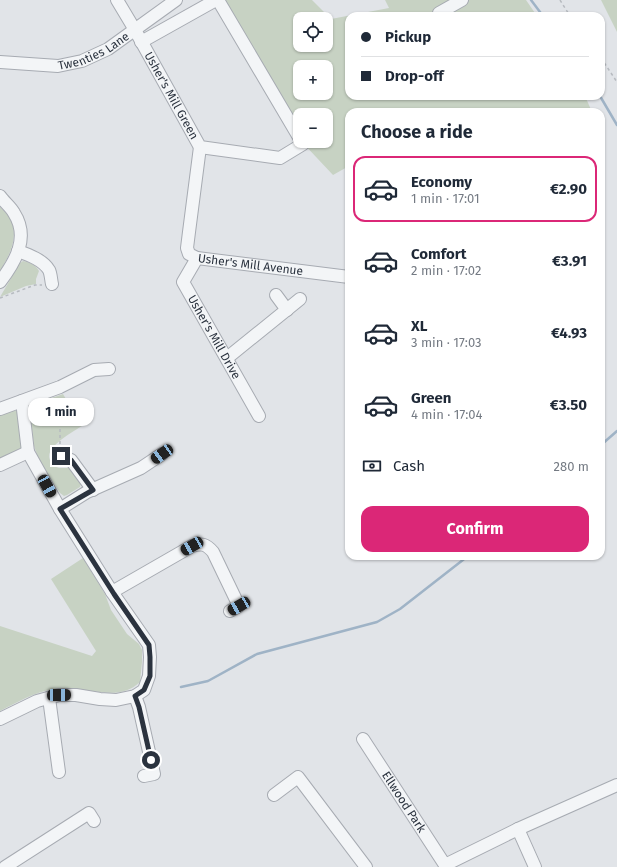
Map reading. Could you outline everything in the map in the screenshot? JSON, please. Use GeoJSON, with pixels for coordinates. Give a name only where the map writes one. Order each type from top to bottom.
{"type":"FeatureCollection","features":[{"type":"Feature","properties":{"kind":"street","name":"Usher's Mill Green"},"geometry":{"type":"LineString","coordinates":[[117,0],[200,147],[280,158],[296,148]]}},
{"type":"Feature","properties":{"kind":"street","name":"Twenties Lane"},"geometry":{"type":"LineString","coordinates":[[0,62],[58,66],[82,61],[108,48],[176,0]]}},
{"type":"Feature","properties":{"kind":"street","name":"Usher's Mill Green"},"geometry":{"type":"LineString","coordinates":[[217,0],[293,128]]}},
{"type":"Feature","properties":{"kind":"street"},"geometry":{"type":"LineString","coordinates":[[141,42],[217,0]]}},
{"type":"Feature","properties":{"kind":"street"},"geometry":{"type":"LineString","coordinates":[[441,12],[462,0]]}},
{"type":"Feature","properties":{"kind":"street","name":"Usher's Mill Avenue"},"geometry":{"type":"LineString","coordinates":[[200,147],[187,248],[189,254],[197,258],[345,276]]}},
{"type":"Feature","properties":{"kind":"street"},"geometry":{"type":"LineString","coordinates":[[0,196],[14,212],[20,225],[22,236],[18,251],[0,282]]}},
{"type":"Feature","properties":{"kind":"street"},"geometry":{"type":"LineString","coordinates":[[18,251],[43,263],[50,271],[52,284]]}},
{"type":"Feature","properties":{"kind":"street","name":"Usher's Mill Drive"},"geometry":{"type":"LineString","coordinates":[[197,258],[183,282],[259,416]]}},
{"type":"Feature","properties":{"kind":"street"},"geometry":{"type":"LineString","coordinates":[[276,295],[287,310]]}},
{"type":"Feature","properties":{"kind":"street"},"geometry":{"type":"LineString","coordinates":[[227,358],[300,299]]}},
{"type":"Feature","properties":{"kind":"street"},"geometry":{"type":"LineString","coordinates":[[0,409],[60,387],[94,370],[109,369]]}},
{"type":"Feature","properties":{"kind":"street"},"geometry":{"type":"LineString","coordinates":[[0,719],[38,700],[59,695],[76,695],[100,700],[116,700],[135,696],[144,690],[150,676],[149,645],[112,592],[60,509],[28,452],[22,401]]}},
{"type":"Feature","properties":{"kind":"street"},"geometry":{"type":"LineString","coordinates":[[0,465],[28,452]]}},
{"type":"Feature","properties":{"kind":"street"},"geometry":{"type":"LineString","coordinates":[[60,509],[93,490],[142,468],[162,454]]}},
{"type":"Feature","properties":{"kind":"street"},"geometry":{"type":"LineString","coordinates":[[61,456],[71,460],[93,490]]}},
{"type":"Feature","properties":{"kind":"street"},"geometry":{"type":"LineString","coordinates":[[112,592],[192,546],[201,543],[207,545],[213,552],[239,606],[230,611]]}},
{"type":"Feature","properties":{"kind":"street"},"geometry":{"type":"LineString","coordinates":[[135,696],[139,707],[154,774],[144,776]]}},
{"type":"Feature","properties":{"kind":"street"},"geometry":{"type":"LineString","coordinates":[[49,698],[59,772]]}},
{"type":"Feature","properties":{"kind":"street","name":"Ellwood Park"},"geometry":{"type":"LineString","coordinates":[[363,739],[445,865],[518,829]]}},
{"type":"Feature","properties":{"kind":"street"},"geometry":{"type":"LineString","coordinates":[[274,795],[298,777],[366,867]]}},
{"type":"Feature","properties":{"kind":"street"},"geometry":{"type":"LineString","coordinates":[[535,867],[518,829],[617,785]]}},
{"type":"Feature","properties":{"kind":"street"},"geometry":{"type":"LineString","coordinates":[[7,866],[89,813],[94,821]]}},
{"type":"Feature","properties":{"kind":"path"},"geometry":{"type":"LineString","coordinates":[[560,0],[568,12]]}},
{"type":"Feature","properties":{"kind":"path"},"geometry":{"type":"LineString","coordinates":[[605,64],[617,82]]}},
{"type":"Feature","properties":{"kind":"path"},"geometry":{"type":"LineString","coordinates":[[0,298],[36,285],[52,284]]}},
{"type":"Feature","properties":{"kind":"path"},"geometry":{"type":"LineString","coordinates":[[60,387],[61,456]]}},
{"type":"Feature","properties":{"kind":"green space"},"geometry":{"type":"Polygon","coordinates":[[[218,0],[312,0],[324,12],[293,12],[293,52],[333,52],[333,19],[345,16],[345,100],[587,100],[590,108],[345,108],[345,168],[333,175],[308,148],[333,148],[333,108],[293,108],[293,127],[218,0]]]}},
{"type":"Feature","properties":{"kind":"green space"},"geometry":{"type":"Polygon","coordinates":[[[385,0],[526,0],[534,12],[368,12],[389,8],[385,0]]]}},
{"type":"Feature","properties":{"kind":"green space"},"geometry":{"type":"Polygon","coordinates":[[[601,0],[617,0],[617,32],[601,0]]]}},
{"type":"Feature","properties":{"kind":"green space"},"geometry":{"type":"Polygon","coordinates":[[[0,207],[9,217],[13,226],[14,239],[7,259],[0,271],[0,207]]]}},
{"type":"Feature","properties":{"kind":"green space"},"geometry":{"type":"Polygon","coordinates":[[[23,261],[32,264],[39,271],[36,284],[26,286],[0,297],[20,263],[23,261]]]}},
{"type":"Feature","properties":{"kind":"green space"},"geometry":{"type":"Polygon","coordinates":[[[63,394],[82,426],[60,440],[51,450],[49,455],[50,460],[55,466],[59,468],[72,468],[82,480],[80,487],[64,496],[60,493],[38,458],[34,446],[30,412],[31,407],[35,404],[63,394]]]}},
{"type":"Feature","properties":{"kind":"green space"},"geometry":{"type":"Polygon","coordinates":[[[14,410],[18,412],[22,447],[0,460],[0,415],[14,410]]]}},
{"type":"Feature","properties":{"kind":"green space"},"geometry":{"type":"Polygon","coordinates":[[[83,558],[105,594],[111,610],[127,634],[139,644],[142,650],[140,682],[131,689],[110,693],[65,688],[47,690],[26,698],[0,711],[0,626],[92,656],[96,651],[51,579],[83,558]]]}},
{"type":"Feature","properties":{"kind":"waterway"},"geometry":{"type":"LineString","coordinates":[[531,0],[540,12]]}},
{"type":"Feature","properties":{"kind":"waterway"},"geometry":{"type":"LineString","coordinates":[[602,100],[617,125]]}},
{"type":"Feature","properties":{"kind":"waterway"},"geometry":{"type":"LineString","coordinates":[[605,442],[617,431]]}},
{"type":"Feature","properties":{"kind":"waterway"},"geometry":{"type":"LineString","coordinates":[[181,687],[208,681],[257,654],[377,622],[400,609],[463,560]]}},
{"type":"Feature","properties":{"kind":"route"},"geometry":{"type":"LineString","coordinates":[[61,456],[71,460],[93,490],[87,492],[60,509],[114,594],[149,645],[150,676],[144,690],[135,696],[139,707],[151,760]]}}]}
